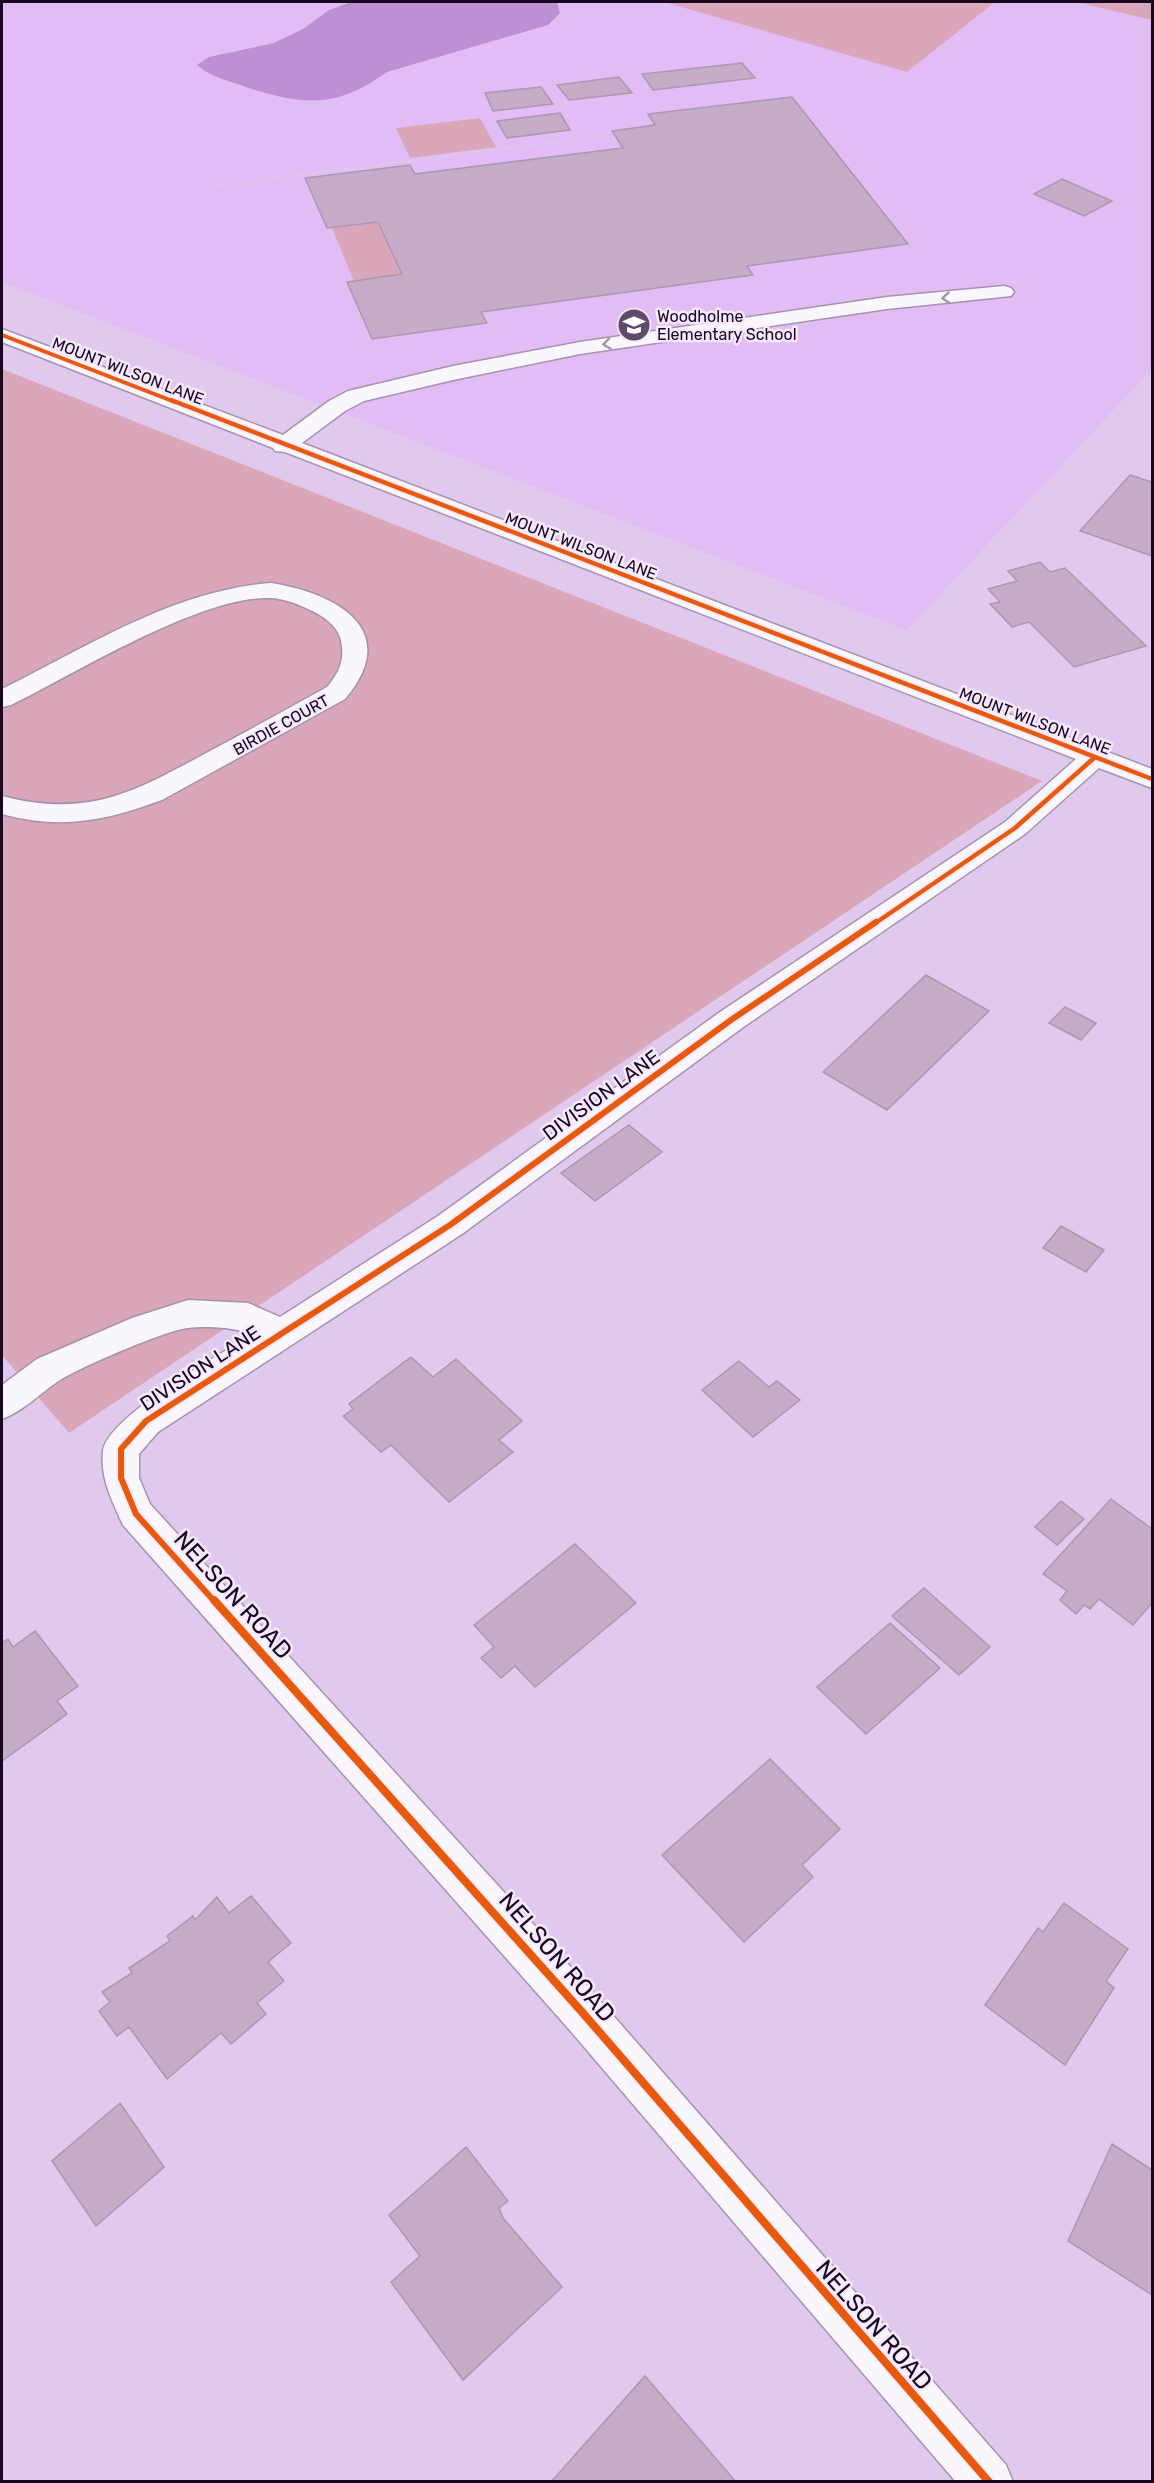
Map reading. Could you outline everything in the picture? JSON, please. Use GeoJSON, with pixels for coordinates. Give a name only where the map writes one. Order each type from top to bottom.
{"type":"FeatureCollection","features":[{"type":"Feature","properties":{"kind":"street"},"geometry":{"type":"LineString","coordinates":[[283,446],[337,406],[356,396],[453,373],[592,346],[887,303],[1004,292]]}},
{"type":"Feature","properties":{"kind":"street","name":"MOUNT WILSON LANE"},"geometry":{"type":"LineString","coordinates":[[2,335],[283,446],[1152,779]]}},
{"type":"Feature","properties":{"kind":"street","name":"BIRDIE COURT"},"geometry":{"type":"LineString","coordinates":[[2,699],[178,612],[231,594],[264,592],[294,594],[320,604],[339,618],[350,631],[356,649],[355,664],[348,680],[336,693],[153,794],[121,806],[82,815],[44,815],[2,805]]}},
{"type":"Feature","properties":{"kind":"street","name":"DIVISION LANE"},"geometry":{"type":"LineString","coordinates":[[121,1449],[146,1420],[450,1225],[731,1020],[1016,828],[1094,758]]}},
{"type":"Feature","properties":{"kind":"street"},"geometry":{"type":"LineString","coordinates":[[2,1404],[49,1369],[144,1328],[188,1314],[248,1317],[283,1334]]}},
{"type":"Feature","properties":{"kind":"street","name":"NELSON ROAD"},"geometry":{"type":"LineString","coordinates":[[121,1449],[121,1478],[136,1514],[521,1942],[645,2084],[843,2319],[988,2481]]}},
{"type":"Feature","properties":{"kind":"path"},"geometry":{"type":"LineString","coordinates":[[210,186],[606,135]]}},
{"type":"Feature","properties":{"kind":"shaded area","name":"Woodholme Elementary School"},"geometry":{"type":"Polygon","coordinates":[[[2,2],[1152,2],[1152,369],[907,630],[2,282],[2,2]]]}},
{"type":"Feature","properties":{"kind":"shaded area"},"geometry":{"type":"Polygon","coordinates":[[[351,2],[557,2],[560,13],[548,25],[387,72],[351,93],[334,98],[300,100],[283,97],[219,78],[197,65],[209,57],[274,43],[303,29],[329,10],[351,2]]]}},
{"type":"Feature","properties":{"kind":"shaded area"},"geometry":{"type":"Polygon","coordinates":[[[664,2],[995,2],[907,72],[664,2]]]}},
{"type":"Feature","properties":{"kind":"shaded area"},"geometry":{"type":"Polygon","coordinates":[[[1076,2],[1152,2],[1152,20],[1076,2]]]}},
{"type":"Feature","properties":{"kind":"shaded area"},"geometry":{"type":"Polygon","coordinates":[[[480,118],[496,147],[410,158],[396,128],[480,118]]]}},
{"type":"Feature","properties":{"kind":"shaded area"},"geometry":{"type":"Polygon","coordinates":[[[378,222],[402,274],[354,281],[332,228],[378,222]]]}},
{"type":"Feature","properties":{"kind":"shaded area"},"geometry":{"type":"Polygon","coordinates":[[[2,369],[1042,781],[69,1433],[2,1355],[2,369]]]}},
{"type":"Feature","properties":{"kind":"building"},"geometry":{"type":"Polygon","coordinates":[[[742,63],[755,78],[653,90],[642,74],[742,63]]]}},
{"type":"Feature","properties":{"kind":"building"},"geometry":{"type":"Polygon","coordinates":[[[619,77],[632,93],[569,100],[557,85],[619,77]]]}},
{"type":"Feature","properties":{"kind":"building"},"geometry":{"type":"Polygon","coordinates":[[[541,87],[553,104],[493,111],[485,93],[541,87]]]}},
{"type":"Feature","properties":{"kind":"building"},"geometry":{"type":"Polygon","coordinates":[[[792,97],[908,244],[747,266],[753,275],[481,312],[487,323],[372,339],[347,282],[402,274],[378,222],[327,228],[305,178],[410,165],[415,174],[623,148],[612,131],[655,125],[648,114],[792,97]]]}},
{"type":"Feature","properties":{"kind":"building"},"geometry":{"type":"Polygon","coordinates":[[[560,113],[570,130],[507,138],[497,121],[560,113]]]}},
{"type":"Feature","properties":{"kind":"building"},"geometry":{"type":"Polygon","coordinates":[[[1062,179],[1112,201],[1084,216],[1034,194],[1062,179]]]}},
{"type":"Feature","properties":{"kind":"building"},"geometry":{"type":"Polygon","coordinates":[[[1130,475],[1152,482],[1152,556],[1080,531],[1130,475]]]}},
{"type":"Feature","properties":{"kind":"building"},"geometry":{"type":"Polygon","coordinates":[[[1040,562],[1050,572],[1065,568],[1146,646],[1074,667],[1029,622],[1012,627],[990,604],[1000,602],[988,589],[1017,581],[1008,571],[1040,562]]]}},
{"type":"Feature","properties":{"kind":"building"},"geometry":{"type":"Polygon","coordinates":[[[926,975],[989,1011],[887,1110],[823,1072],[926,975]]]}},
{"type":"Feature","properties":{"kind":"building"},"geometry":{"type":"Polygon","coordinates":[[[1065,1007],[1096,1023],[1081,1040],[1049,1023],[1065,1007]]]}},
{"type":"Feature","properties":{"kind":"building"},"geometry":{"type":"Polygon","coordinates":[[[629,1125],[662,1152],[595,1201],[561,1173],[629,1125]]]}},
{"type":"Feature","properties":{"kind":"building"},"geometry":{"type":"Polygon","coordinates":[[[1061,1226],[1104,1250],[1086,1272],[1043,1248],[1061,1226]]]}},
{"type":"Feature","properties":{"kind":"building"},"geometry":{"type":"Polygon","coordinates":[[[411,1357],[433,1377],[456,1359],[522,1421],[499,1440],[513,1452],[449,1502],[391,1445],[381,1452],[343,1416],[353,1409],[349,1404],[411,1357]]]}},
{"type":"Feature","properties":{"kind":"building"},"geometry":{"type":"Polygon","coordinates":[[[739,1361],[769,1387],[777,1381],[800,1400],[753,1437],[702,1390],[739,1361]]]}},
{"type":"Feature","properties":{"kind":"building"},"geometry":{"type":"Polygon","coordinates":[[[1111,1499],[1152,1529],[1152,1603],[1133,1625],[1099,1599],[1090,1609],[1084,1605],[1076,1614],[1060,1600],[1067,1591],[1043,1574],[1111,1499]]]}},
{"type":"Feature","properties":{"kind":"building"},"geometry":{"type":"Polygon","coordinates":[[[1061,1501],[1084,1519],[1057,1545],[1035,1527],[1061,1501]]]}},
{"type":"Feature","properties":{"kind":"building"},"geometry":{"type":"Polygon","coordinates":[[[575,1544],[636,1603],[535,1687],[515,1666],[501,1678],[481,1658],[494,1647],[474,1625],[575,1544]]]}},
{"type":"Feature","properties":{"kind":"building"},"geometry":{"type":"Polygon","coordinates":[[[924,1588],[990,1647],[959,1675],[892,1616],[924,1588]]]}},
{"type":"Feature","properties":{"kind":"building"},"geometry":{"type":"Polygon","coordinates":[[[890,1623],[940,1668],[866,1734],[817,1687],[890,1623]]]}},
{"type":"Feature","properties":{"kind":"building"},"geometry":{"type":"Polygon","coordinates":[[[35,1631],[78,1686],[57,1701],[67,1714],[2,1761],[2,1643],[8,1639],[13,1647],[35,1631]]]}},
{"type":"Feature","properties":{"kind":"building"},"geometry":{"type":"Polygon","coordinates":[[[770,1759],[840,1829],[802,1865],[813,1877],[744,1942],[662,1855],[770,1759]]]}},
{"type":"Feature","properties":{"kind":"building"},"geometry":{"type":"Polygon","coordinates":[[[251,1896],[291,1943],[268,1962],[284,1981],[257,2003],[266,2014],[231,2044],[221,2033],[167,2079],[129,2027],[117,2036],[99,2011],[110,2002],[102,1992],[132,1973],[129,1968],[170,1941],[167,1936],[193,1916],[195,1920],[217,1897],[229,1913],[251,1896]]]}},
{"type":"Feature","properties":{"kind":"building"},"geometry":{"type":"Polygon","coordinates":[[[1064,1903],[1128,1949],[1106,1981],[1114,1988],[1065,2065],[985,2005],[1038,1928],[1043,1932],[1064,1903]]]}},
{"type":"Feature","properties":{"kind":"building"},"geometry":{"type":"Polygon","coordinates":[[[120,2103],[164,2167],[96,2226],[52,2161],[120,2103]]]}},
{"type":"Feature","properties":{"kind":"building"},"geometry":{"type":"Polygon","coordinates":[[[1112,2144],[1152,2170],[1152,2295],[1068,2241],[1112,2144]]]}},
{"type":"Feature","properties":{"kind":"building"},"geometry":{"type":"Polygon","coordinates":[[[466,2147],[508,2201],[499,2208],[503,2218],[562,2287],[463,2380],[391,2282],[420,2256],[389,2215],[466,2147]]]}},
{"type":"Feature","properties":{"kind":"building"},"geometry":{"type":"Polygon","coordinates":[[[645,2376],[736,2482],[551,2482],[645,2376]]]}},
{"type":"Feature","properties":{"kind":"cycle path"},"geometry":{"type":"LineString","coordinates":[[2,335],[1152,779]]}},
{"type":"Feature","properties":{"kind":"cycle path"},"geometry":{"type":"LineString","coordinates":[[989,2482],[858,2334],[519,1940],[136,1514],[121,1478],[121,1449],[146,1421],[450,1225],[731,1020],[1015,828],[1094,758]]}},
{"type":"Feature","properties":{"kind":"place","name":"Woodholme Elementary School"},"geometry":{"type":"Point","coordinates":[634,325]}}]}
